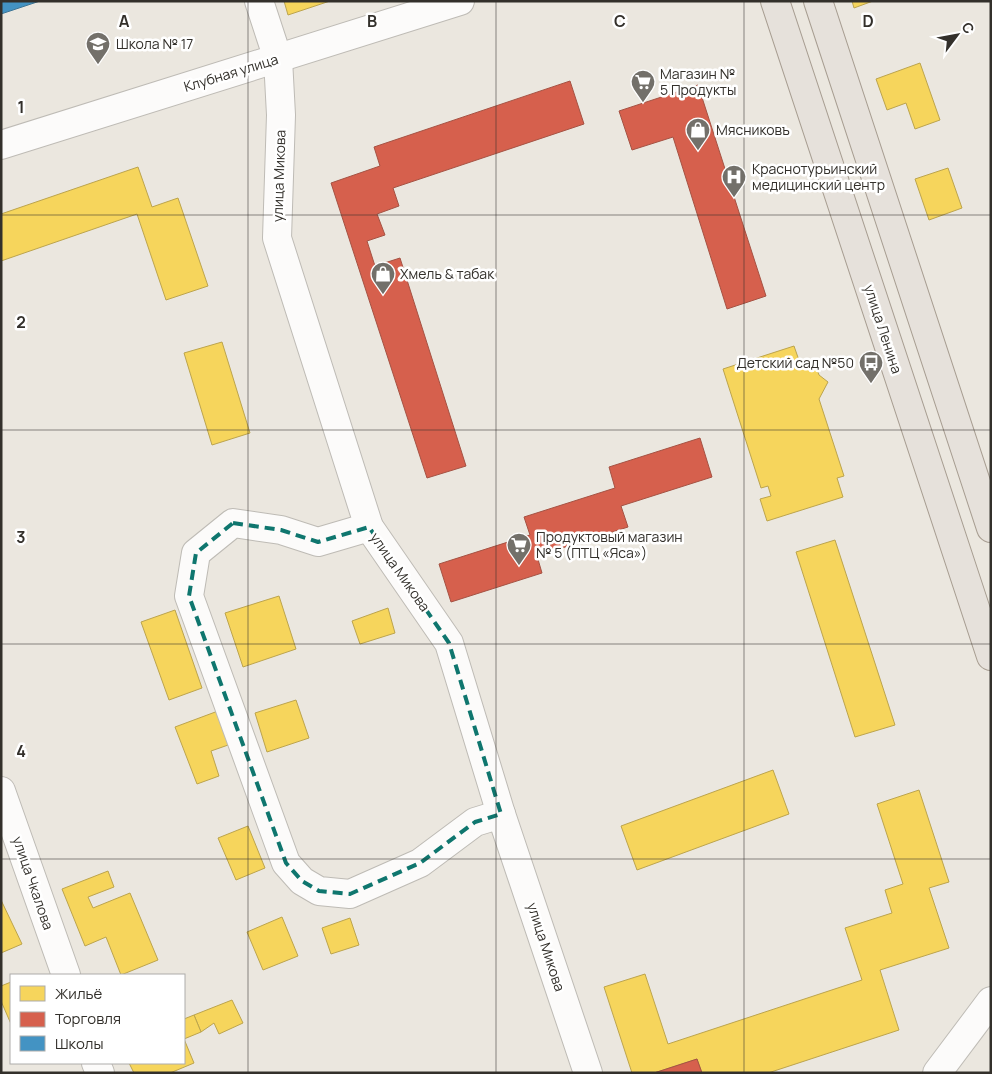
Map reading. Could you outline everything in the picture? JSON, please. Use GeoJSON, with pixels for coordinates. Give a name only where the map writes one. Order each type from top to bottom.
{"type":"FeatureCollection","features":[{"type":"Feature","properties":{"kind":"main road","name":"улица Ленина"},"geometry":{"type":"LineString","coordinates":[[775,1],[991,656]]}},
{"type":"Feature","properties":{"kind":"main road"},"geometry":{"type":"LineString","coordinates":[[818,1],[991,528]]}},
{"type":"Feature","properties":{"kind":"street","name":"улица Микова"},"geometry":{"type":"LineString","coordinates":[[259,1],[278,59],[281,115],[277,238],[369,527],[449,643],[501,814],[588,1073]]}},
{"type":"Feature","properties":{"kind":"street","name":"Клубная улица"},"geometry":{"type":"LineString","coordinates":[[1,145],[460,1]]}},
{"type":"Feature","properties":{"kind":"street"},"geometry":{"type":"LineString","coordinates":[[369,527],[318,542],[281,530],[233,523],[196,553],[189,596],[286,863],[302,881],[319,891],[350,894],[420,862],[475,822],[501,814]]}},
{"type":"Feature","properties":{"kind":"street","name":"улица Чкалова"},"geometry":{"type":"LineString","coordinates":[[1,791],[66,974]]}},
{"type":"Feature","properties":{"kind":"street"},"geometry":{"type":"LineString","coordinates":[[937,1073],[991,1002]]}},
{"type":"Feature","properties":{"kind":"highlighted area"},"geometry":{"type":"Polygon","coordinates":[[[233,523],[281,530],[318,542],[369,527],[449,643],[501,814],[475,822],[420,863],[350,894],[319,891],[302,881],[286,863],[189,596],[196,553],[233,523]]]}},
{"type":"Feature","properties":{"kind":"building: Жильё"},"geometry":{"type":"Polygon","coordinates":[[[284,1],[330,1],[288,15],[284,1]]]}},
{"type":"Feature","properties":{"kind":"building: Жильё"},"geometry":{"type":"Polygon","coordinates":[[[852,1],[873,1],[854,8],[852,1]]]}},
{"type":"Feature","properties":{"kind":"building: Жильё"},"geometry":{"type":"Polygon","coordinates":[[[920,63],[940,120],[915,129],[906,103],[887,110],[876,79],[920,63]]]}},
{"type":"Feature","properties":{"kind":"building: Жильё"},"geometry":{"type":"Polygon","coordinates":[[[138,167],[152,207],[178,198],[208,286],[166,300],[137,214],[1,261],[1,214],[138,167]]]}},
{"type":"Feature","properties":{"kind":"building: Жильё"},"geometry":{"type":"Polygon","coordinates":[[[948,168],[962,208],[929,220],[915,179],[948,168]]]}},
{"type":"Feature","properties":{"kind":"building: Жильё"},"geometry":{"type":"Polygon","coordinates":[[[222,342],[250,433],[212,445],[184,353],[222,342]]]}},
{"type":"Feature","properties":{"kind":"building: Жильё"},"geometry":{"type":"Polygon","coordinates":[[[794,346],[801,366],[814,361],[819,375],[828,382],[819,399],[844,476],[837,478],[843,497],[767,521],[760,499],[771,496],[768,486],[761,488],[723,369],[794,346]]]}},
{"type":"Feature","properties":{"kind":"building: Жильё"},"geometry":{"type":"Polygon","coordinates":[[[835,540],[895,725],[855,737],[796,552],[835,540]]]}},
{"type":"Feature","properties":{"kind":"building: Жильё"},"geometry":{"type":"Polygon","coordinates":[[[279,596],[296,649],[243,667],[225,613],[279,596]]]}},
{"type":"Feature","properties":{"kind":"building: Жильё"},"geometry":{"type":"Polygon","coordinates":[[[388,608],[395,633],[360,644],[352,621],[388,608]]]}},
{"type":"Feature","properties":{"kind":"building: Жильё"},"geometry":{"type":"Polygon","coordinates":[[[175,610],[202,688],[169,700],[141,622],[175,610]]]}},
{"type":"Feature","properties":{"kind":"building: Жильё"},"geometry":{"type":"Polygon","coordinates":[[[296,700],[309,738],[267,752],[255,713],[296,700]]]}},
{"type":"Feature","properties":{"kind":"building: Жильё"},"geometry":{"type":"Polygon","coordinates":[[[218,711],[231,744],[211,751],[219,776],[197,784],[175,727],[218,711]]]}},
{"type":"Feature","properties":{"kind":"building: Жильё"},"geometry":{"type":"Polygon","coordinates":[[[773,770],[789,814],[637,870],[621,826],[773,770]]]}},
{"type":"Feature","properties":{"kind":"building: Жильё"},"geometry":{"type":"Polygon","coordinates":[[[919,790],[949,882],[929,888],[949,948],[880,970],[899,1030],[768,1073],[702,1073],[697,1059],[654,1073],[632,1073],[604,987],[645,974],[668,1044],[862,980],[845,928],[892,913],[885,890],[903,884],[877,804],[919,790]]]}},
{"type":"Feature","properties":{"kind":"building: Жильё"},"geometry":{"type":"Polygon","coordinates":[[[248,826],[265,868],[236,880],[218,838],[248,826]]]}},
{"type":"Feature","properties":{"kind":"building: Жильё"},"geometry":{"type":"Polygon","coordinates":[[[108,871],[114,887],[88,897],[93,908],[130,893],[158,960],[121,974],[106,937],[85,946],[62,889],[108,871]]]}},
{"type":"Feature","properties":{"kind":"building: Жильё"},"geometry":{"type":"Polygon","coordinates":[[[1,900],[22,944],[1,953],[1,900]]]}},
{"type":"Feature","properties":{"kind":"building: Жильё"},"geometry":{"type":"Polygon","coordinates":[[[282,917],[298,956],[263,970],[247,932],[282,917]]]}},
{"type":"Feature","properties":{"kind":"building: Жильё"},"geometry":{"type":"Polygon","coordinates":[[[350,918],[359,945],[331,954],[322,928],[350,918]]]}},
{"type":"Feature","properties":{"kind":"building: Жильё"},"geometry":{"type":"Polygon","coordinates":[[[10,982],[10,1022],[1,1001],[1,986],[10,982]]]}},
{"type":"Feature","properties":{"kind":"building: Жильё"},"geometry":{"type":"Polygon","coordinates":[[[232,1000],[243,1023],[219,1034],[214,1023],[201,1032],[194,1015],[232,1000]]]}},
{"type":"Feature","properties":{"kind":"building: Жильё"},"geometry":{"type":"Polygon","coordinates":[[[194,1015],[201,1032],[185,1039],[185,1019],[194,1015]]]}},
{"type":"Feature","properties":{"kind":"building: Жильё"},"geometry":{"type":"Polygon","coordinates":[[[185,1041],[194,1063],[170,1073],[134,1073],[130,1064],[185,1064],[185,1041]]]}},
{"type":"Feature","properties":{"kind":"building: Торговля"},"geometry":{"type":"Polygon","coordinates":[[[570,81],[584,124],[393,188],[399,206],[377,214],[385,235],[367,241],[375,266],[400,258],[466,466],[427,478],[331,183],[380,166],[374,147],[570,81]]]}},
{"type":"Feature","properties":{"kind":"building: Торговля"},"geometry":{"type":"Polygon","coordinates":[[[698,85],[766,296],[727,309],[673,137],[632,150],[619,111],[698,85]]]}},
{"type":"Feature","properties":{"kind":"building: Торговля"},"geometry":{"type":"Polygon","coordinates":[[[700,438],[712,477],[621,506],[628,527],[537,556],[542,573],[451,602],[439,564],[530,535],[524,517],[615,488],[609,467],[700,438]]]}},
{"type":"Feature","properties":{"kind":"building: Торговля"},"geometry":{"type":"Polygon","coordinates":[[[697,1059],[702,1073],[654,1073],[697,1059]]]}},
{"type":"Feature","properties":{"kind":"building: Школы"},"geometry":{"type":"Polygon","coordinates":[[[1,1],[40,1],[1,14],[1,1]]]}},
{"type":"Feature","properties":{"kind":"place","name":"Школа № 17"},"geometry":{"type":"Point","coordinates":[98,65]}},
{"type":"Feature","properties":{"kind":"place","name":"Магазин № 5 Продукты"},"geometry":{"type":"Point","coordinates":[643,103]}},
{"type":"Feature","properties":{"kind":"place","name":"Мясниковъ"},"geometry":{"type":"Point","coordinates":[698,151]}},
{"type":"Feature","properties":{"kind":"place","name":"Краснотурьинский медицинский центр"},"geometry":{"type":"Point","coordinates":[734,198]}},
{"type":"Feature","properties":{"kind":"place","name":"Хмель & табак"},"geometry":{"type":"Point","coordinates":[383,295]}},
{"type":"Feature","properties":{"kind":"place","name":"Детский сад №50"},"geometry":{"type":"Point","coordinates":[871,384]}},
{"type":"Feature","properties":{"kind":"place","name":"Продуктовый магазин № 5 (ПТЦ «Яса»)"},"geometry":{"type":"Point","coordinates":[519,566]}}]}
